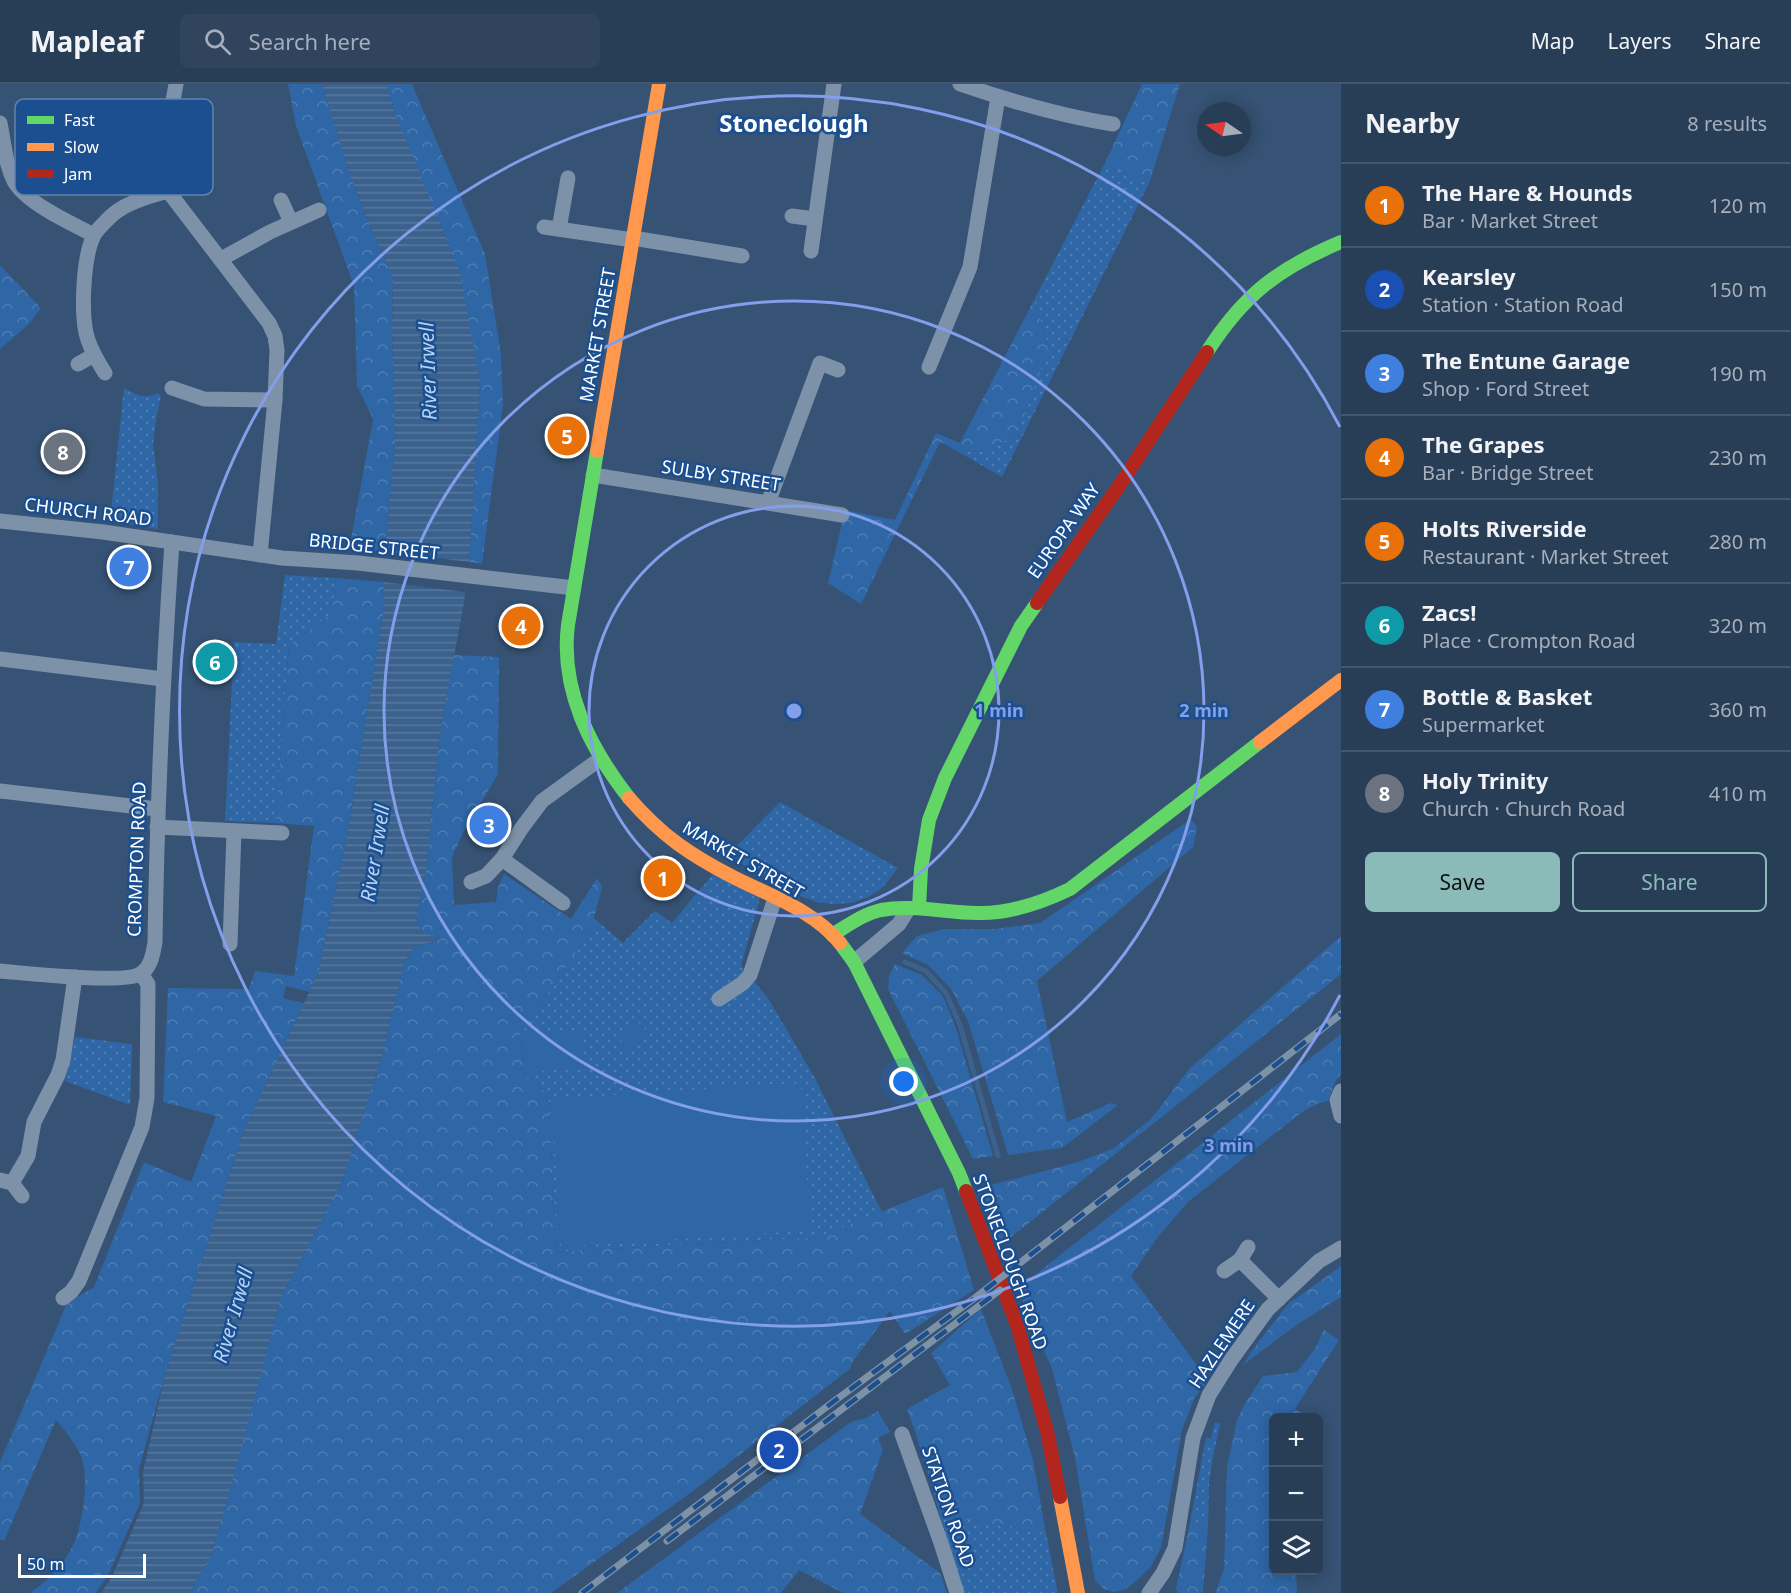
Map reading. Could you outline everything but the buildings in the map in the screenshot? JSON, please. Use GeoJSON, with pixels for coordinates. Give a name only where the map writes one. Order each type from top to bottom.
{"type":"FeatureCollection","features":[{"type":"Feature","properties":{"kind":"main road","name":"MARKET STREET"},"geometry":{"type":"LineString","coordinates":[[659,84],[574,588],[566,644],[567,667],[578,712],[587,735],[600,759],[642,814],[670,840],[704,861],[822,925],[854,962]]}},
{"type":"Feature","properties":{"kind":"main road","name":"EUROPA WAY"},"geometry":{"type":"LineString","coordinates":[[913,910],[929,820],[945,778],[1021,626],[1119,486],[1218,334],[1242,304],[1271,279],[1308,256],[1341,242]]}},
{"type":"Feature","properties":{"kind":"main road"},"geometry":{"type":"LineString","coordinates":[[832,935],[877,911],[892,909],[994,913],[1047,901],[1071,889],[1341,680]]}},
{"type":"Feature","properties":{"kind":"main road","name":"STONECLOUGH ROAD"},"geometry":{"type":"LineString","coordinates":[[854,962],[959,1173],[1017,1325],[1047,1431],[1078,1593]]}},
{"type":"Feature","properties":{"kind":"street"},"geometry":{"type":"LineString","coordinates":[[173,99],[176,84]]}},
{"type":"Feature","properties":{"kind":"street"},"geometry":{"type":"LineString","coordinates":[[811,251],[834,84]]}},
{"type":"Feature","properties":{"kind":"street"},"geometry":{"type":"LineString","coordinates":[[960,84],[1068,116],[1113,124]]}},
{"type":"Feature","properties":{"kind":"street"},"geometry":{"type":"LineString","coordinates":[[929,367],[970,267],[998,97]]}},
{"type":"Feature","properties":{"kind":"street"},"geometry":{"type":"LineString","coordinates":[[0,123],[9,168],[15,184]]}},
{"type":"Feature","properties":{"kind":"street"},"geometry":{"type":"LineString","coordinates":[[560,229],[568,178]]}},
{"type":"Feature","properties":{"kind":"street"},"geometry":{"type":"LineString","coordinates":[[26,195],[68,222],[94,235]]}},
{"type":"Feature","properties":{"kind":"street"},"geometry":{"type":"LineString","coordinates":[[105,373],[87,338],[84,316],[84,282],[88,254],[94,235],[107,219],[127,206],[157,195]]}},
{"type":"Feature","properties":{"kind":"street"},"geometry":{"type":"LineString","coordinates":[[171,195],[269,323],[275,336],[277,350],[275,400],[260,555]]}},
{"type":"Feature","properties":{"kind":"street"},"geometry":{"type":"LineString","coordinates":[[280,200],[291,222]]}},
{"type":"Feature","properties":{"kind":"street"},"geometry":{"type":"LineString","coordinates":[[221,259],[270,232],[319,210]]}},
{"type":"Feature","properties":{"kind":"street"},"geometry":{"type":"LineString","coordinates":[[792,216],[815,219]]}},
{"type":"Feature","properties":{"kind":"street"},"geometry":{"type":"LineString","coordinates":[[544,227],[742,256]]}},
{"type":"Feature","properties":{"kind":"street"},"geometry":{"type":"LineString","coordinates":[[78,364],[94,355]]}},
{"type":"Feature","properties":{"kind":"street"},"geometry":{"type":"LineString","coordinates":[[768,503],[820,363],[838,370]]}},
{"type":"Feature","properties":{"kind":"street"},"geometry":{"type":"LineString","coordinates":[[191,394],[196,379]]}},
{"type":"Feature","properties":{"kind":"street"},"geometry":{"type":"LineString","coordinates":[[172,388],[204,399],[275,400]]}},
{"type":"Feature","properties":{"kind":"street","name":"SULBY STREET"},"geometry":{"type":"LineString","coordinates":[[593,475],[842,515]]}},
{"type":"Feature","properties":{"kind":"street","name":"CHURCH ROAD"},"geometry":{"type":"LineString","coordinates":[[0,521],[172,542]]}},
{"type":"Feature","properties":{"kind":"street","name":"BRIDGE STREET"},"geometry":{"type":"LineString","coordinates":[[172,542],[260,555],[358,563],[574,588]]}},
{"type":"Feature","properties":{"kind":"street","name":"CROMPTON ROAD"},"geometry":{"type":"LineString","coordinates":[[141,974],[147,969],[155,942],[157,809],[172,542]]}},
{"type":"Feature","properties":{"kind":"street"},"geometry":{"type":"LineString","coordinates":[[0,659],[163,679]]}},
{"type":"Feature","properties":{"kind":"street"},"geometry":{"type":"LineString","coordinates":[[471,882],[486,876],[502,859],[521,829],[543,801],[600,759]]}},
{"type":"Feature","properties":{"kind":"street"},"geometry":{"type":"LineString","coordinates":[[0,791],[157,809]]}},
{"type":"Feature","properties":{"kind":"street"},"geometry":{"type":"LineString","coordinates":[[157,827],[282,833]]}},
{"type":"Feature","properties":{"kind":"street"},"geometry":{"type":"LineString","coordinates":[[230,944],[234,831]]}},
{"type":"Feature","properties":{"kind":"street"},"geometry":{"type":"LineString","coordinates":[[502,859],[563,903]]}},
{"type":"Feature","properties":{"kind":"street"},"geometry":{"type":"LineString","coordinates":[[719,999],[743,983],[750,975],[775,898]]}},
{"type":"Feature","properties":{"kind":"street"},"geometry":{"type":"LineString","coordinates":[[854,962],[913,910]]}},
{"type":"Feature","properties":{"kind":"street"},"geometry":{"type":"LineString","coordinates":[[0,971],[75,977],[129,978],[141,974],[148,984],[147,1098],[142,1127],[79,1281],[63,1298]]}},
{"type":"Feature","properties":{"kind":"street"},"geometry":{"type":"LineString","coordinates":[[22,1196],[6,1182],[28,1156],[34,1122],[58,1075],[63,1060],[75,977]]}},
{"type":"Feature","properties":{"kind":"street"},"geometry":{"type":"LineString","coordinates":[[1341,1091],[1337,1100],[1341,1116]]}},
{"type":"Feature","properties":{"kind":"street","name":"HAZLEMERE"},"geometry":{"type":"LineString","coordinates":[[1149,1593],[1163,1573],[1175,1548],[1193,1438],[1209,1395],[1262,1317],[1319,1261],[1341,1248]]}},
{"type":"Feature","properties":{"kind":"street"},"geometry":{"type":"LineString","coordinates":[[1224,1271],[1244,1254],[1279,1299]]}},
{"type":"Feature","properties":{"kind":"street","name":"STATION ROAD"},"geometry":{"type":"LineString","coordinates":[[902,1434],[957,1593]]}},
{"type":"Feature","properties":{"kind":"green space"},"geometry":{"type":"Polygon","coordinates":[[[288,84],[322,84],[351,178],[393,277],[395,446],[386,540],[388,552],[349,550],[373,419],[357,386],[354,286],[296,126],[288,84]]]}},
{"type":"Feature","properties":{"kind":"green space"},"geometry":{"type":"Polygon","coordinates":[[[386,84],[412,84],[485,254],[501,354],[503,405],[482,564],[469,562],[480,382],[386,84]]]}},
{"type":"Feature","properties":{"kind":"green space"},"geometry":{"type":"Polygon","coordinates":[[[1142,84],[1180,84],[1150,181],[1138,180],[1105,163],[1142,84]]]}},
{"type":"Feature","properties":{"kind":"green space"},"geometry":{"type":"Polygon","coordinates":[[[1105,163],[1138,180],[1150,181],[1002,477],[957,451],[985,452],[1013,436],[1049,347],[1034,300],[1105,163]]]}},
{"type":"Feature","properties":{"kind":"green space"},"geometry":{"type":"Polygon","coordinates":[[[0,265],[41,308],[29,324],[0,349],[0,265]]]}},
{"type":"Feature","properties":{"kind":"green space"},"geometry":{"type":"Polygon","coordinates":[[[1034,300],[1049,347],[1026,412],[1013,436],[985,452],[957,451],[940,442],[861,604],[828,583],[845,510],[895,520],[936,433],[960,443],[1034,300]]]}},
{"type":"Feature","properties":{"kind":"green space"},"geometry":{"type":"Polygon","coordinates":[[[124,388],[140,395],[148,396],[157,393],[161,395],[153,444],[158,483],[158,529],[110,521],[124,388]]]}},
{"type":"Feature","properties":{"kind":"green space"},"geometry":{"type":"Polygon","coordinates":[[[285,575],[336,578],[332,613],[289,645],[275,823],[225,821],[234,642],[276,644],[285,575]]]}},
{"type":"Feature","properties":{"kind":"green space"},"geometry":{"type":"Polygon","coordinates":[[[336,578],[384,582],[383,615],[346,842],[318,973],[310,992],[286,986],[283,998],[304,1003],[243,1133],[165,1375],[139,1469],[140,1503],[109,1573],[96,1593],[30,1593],[56,1570],[74,1544],[84,1504],[83,1464],[75,1445],[56,1420],[4,1541],[0,1539],[0,1462],[67,1303],[94,1287],[144,1162],[191,1182],[216,1116],[163,1102],[168,988],[249,989],[255,971],[294,976],[314,826],[275,823],[289,645],[332,613],[336,578]]]}},
{"type":"Feature","properties":{"kind":"green space"},"geometry":{"type":"Polygon","coordinates":[[[454,655],[499,657],[498,774],[463,833],[452,857],[454,905],[496,902],[498,888],[504,874],[571,919],[597,878],[602,887],[594,918],[597,921],[520,1035],[524,1073],[548,1095],[557,1252],[818,1237],[943,1187],[974,1290],[905,1334],[890,1311],[852,1363],[851,1368],[693,1491],[551,1593],[190,1593],[213,1551],[280,1299],[343,1179],[382,1056],[404,963],[414,947],[440,939],[422,932],[416,920],[426,869],[440,731],[454,655]]]}},
{"type":"Feature","properties":{"kind":"green space"},"geometry":{"type":"Polygon","coordinates":[[[780,802],[898,868],[883,887],[869,897],[851,903],[833,904],[816,902],[801,896],[727,856],[780,802]]]}},
{"type":"Feature","properties":{"kind":"green space"},"geometry":{"type":"Polygon","coordinates":[[[1191,819],[1197,827],[1193,847],[1037,981],[1067,1122],[1111,1103],[1118,1105],[1062,1148],[1008,1155],[968,1021],[951,989],[928,965],[902,953],[917,936],[945,929],[994,929],[1040,923],[1191,819]]]}},
{"type":"Feature","properties":{"kind":"green space"},"geometry":{"type":"Polygon","coordinates":[[[713,874],[760,898],[741,966],[768,998],[815,1078],[882,1212],[818,1237],[557,1252],[548,1095],[524,1073],[520,1035],[597,921],[623,943],[655,911],[672,923],[713,874]]]}},
{"type":"Feature","properties":{"kind":"green space"},"geometry":{"type":"Polygon","coordinates":[[[1341,936],[1341,974],[1000,1246],[976,1189],[1078,1162],[1114,1148],[1151,1119],[1190,1068],[1341,936]]]}},
{"type":"Feature","properties":{"kind":"green space"},"geometry":{"type":"Polygon","coordinates":[[[895,964],[922,975],[943,996],[956,1028],[993,1156],[973,1159],[888,989],[889,976],[895,964]]]}},
{"type":"Feature","properties":{"kind":"green space"},"geometry":{"type":"Polygon","coordinates":[[[636,1020],[649,1033],[630,1051],[618,1038],[636,1020]]]}},
{"type":"Feature","properties":{"kind":"green space"},"geometry":{"type":"Polygon","coordinates":[[[581,1030],[584,1067],[525,1073],[521,1035],[581,1030]]]}},
{"type":"Feature","properties":{"kind":"green space"},"geometry":{"type":"Polygon","coordinates":[[[1341,1034],[1341,1074],[1336,1080],[1328,1101],[1302,1112],[1188,1202],[1158,1237],[1131,1276],[1208,1380],[1194,1399],[1182,1430],[1161,1548],[1150,1568],[1127,1589],[1114,1592],[1104,1589],[1095,1581],[1075,1458],[1052,1369],[1017,1289],[1341,1034]]]}},
{"type":"Feature","properties":{"kind":"green space"},"geometry":{"type":"Polygon","coordinates":[[[75,1037],[132,1044],[130,1105],[65,1081],[75,1037]]]}},
{"type":"Feature","properties":{"kind":"green space"},"geometry":{"type":"Polygon","coordinates":[[[801,1083],[810,1230],[561,1247],[552,1099],[801,1083]]]}},
{"type":"Feature","properties":{"kind":"green space"},"geometry":{"type":"Polygon","coordinates":[[[1341,1266],[1341,1297],[1298,1324],[1243,1365],[1288,1304],[1341,1266]]]}},
{"type":"Feature","properties":{"kind":"green space"},"geometry":{"type":"Polygon","coordinates":[[[981,1309],[1012,1389],[1033,1460],[1046,1533],[940,1515],[907,1409],[950,1385],[931,1353],[981,1309]]]}},
{"type":"Feature","properties":{"kind":"green space"},"geometry":{"type":"Polygon","coordinates":[[[1324,1330],[1339,1340],[1295,1409],[1301,1413],[1269,1413],[1269,1575],[1296,1575],[1297,1593],[1215,1593],[1224,1569],[1227,1467],[1237,1420],[1263,1376],[1297,1372],[1316,1347],[1324,1330]]]}},
{"type":"Feature","properties":{"kind":"green space"},"geometry":{"type":"Polygon","coordinates":[[[878,1411],[890,1432],[878,1438],[883,1450],[860,1514],[940,1573],[947,1593],[843,1593],[799,1570],[781,1593],[617,1593],[851,1422],[866,1418],[878,1411]]]}},
{"type":"Feature","properties":{"kind":"green space"},"geometry":{"type":"Polygon","coordinates":[[[1215,1422],[1220,1424],[1209,1483],[1208,1527],[1201,1522],[1189,1528],[1206,1437],[1211,1439],[1215,1422]]]}},
{"type":"Feature","properties":{"kind":"green space"},"geometry":{"type":"Polygon","coordinates":[[[940,1515],[1046,1533],[1058,1593],[964,1593],[940,1515]]]}},
{"type":"Feature","properties":{"kind":"green space"},"geometry":{"type":"Polygon","coordinates":[[[1201,1522],[1208,1527],[1203,1591],[1202,1593],[1178,1593],[1176,1588],[1189,1528],[1201,1522]]]}},
{"type":"Feature","properties":{"kind":"water","name":"River Irwell"},"geometry":{"type":"Polygon","coordinates":[[[322,84],[386,84],[395,113],[460,272],[480,382],[469,562],[464,603],[440,731],[426,869],[416,920],[422,932],[442,939],[414,947],[404,963],[382,1056],[343,1179],[280,1299],[213,1551],[190,1593],[101,1593],[112,1577],[144,1503],[143,1472],[165,1375],[243,1133],[318,973],[346,842],[383,615],[388,552],[386,540],[395,446],[393,277],[351,178],[322,84]]]}},
{"type":"Feature","properties":{"kind":"pier"},"geometry":{"type":"Polygon","coordinates":[[[388,552],[469,562],[465,592],[384,582],[388,552]]]}},
{"type":"Feature","properties":{"kind":"waterway"},"geometry":{"type":"LineString","coordinates":[[905,962],[926,971],[946,993],[960,1025],[998,1156]]}},
{"type":"Feature","properties":{"kind":"railway"},"geometry":{"type":"LineString","coordinates":[[582,1593],[833,1402],[976,1297],[1341,1014]]}},
{"type":"Feature","properties":{"kind":"railway"},"geometry":{"type":"LineString","coordinates":[[667,1541],[1000,1290]]}},
{"type":"Feature","properties":{"kind":"traffic: fast"},"geometry":{"type":"LineString","coordinates":[[1207,352],[1235,314],[1265,285],[1299,262],[1341,242]]}},
{"type":"Feature","properties":{"kind":"traffic: fast"},"geometry":{"type":"LineString","coordinates":[[597,451],[568,625],[569,672],[574,695],[590,738],[629,798]]}},
{"type":"Feature","properties":{"kind":"traffic: fast"},"geometry":{"type":"LineString","coordinates":[[919,908],[921,869],[929,820],[945,778],[1021,626],[1037,603]]}},
{"type":"Feature","properties":{"kind":"traffic: fast"},"geometry":{"type":"LineString","coordinates":[[832,935],[862,917],[881,910],[905,908],[965,913],[1001,912],[1025,907],[1059,894],[1070,889],[1260,742]]}},
{"type":"Feature","properties":{"kind":"traffic: fast"},"geometry":{"type":"LineString","coordinates":[[840,943],[854,962],[966,1191]]}},
{"type":"Feature","properties":{"kind":"traffic: slow"},"geometry":{"type":"LineString","coordinates":[[597,451],[659,84]]}},
{"type":"Feature","properties":{"kind":"traffic: slow"},"geometry":{"type":"LineString","coordinates":[[1260,742],[1341,680]]}},
{"type":"Feature","properties":{"kind":"traffic: slow"},"geometry":{"type":"LineString","coordinates":[[629,798],[665,834],[690,853],[805,913],[830,932],[840,943]]}},
{"type":"Feature","properties":{"kind":"traffic: slow"},"geometry":{"type":"LineString","coordinates":[[1060,1497],[1078,1593]]}},
{"type":"Feature","properties":{"kind":"traffic: jam"},"geometry":{"type":"LineString","coordinates":[[1037,603],[1119,486],[1207,352]]}},
{"type":"Feature","properties":{"kind":"traffic: jam"},"geometry":{"type":"LineString","coordinates":[[966,1191],[1017,1325],[1047,1431],[1060,1497]]}},
{"type":"Feature","properties":{"kind":"place","name":"Holts Riverside"},"geometry":{"type":"Point","coordinates":[567,436]}},
{"type":"Feature","properties":{"kind":"place","name":"Holy Trinity"},"geometry":{"type":"Point","coordinates":[63,452]}},
{"type":"Feature","properties":{"kind":"place","name":"Bottle & Basket"},"geometry":{"type":"Point","coordinates":[129,567]}},
{"type":"Feature","properties":{"kind":"place","name":"The Grapes"},"geometry":{"type":"Point","coordinates":[521,626]}},
{"type":"Feature","properties":{"kind":"place","name":"Zacs!"},"geometry":{"type":"Point","coordinates":[215,662]}},
{"type":"Feature","properties":{"kind":"place","name":"The Entune Garage"},"geometry":{"type":"Point","coordinates":[489,825]}},
{"type":"Feature","properties":{"kind":"place","name":"The Hare & Hounds"},"geometry":{"type":"Point","coordinates":[663,878]}},
{"type":"Feature","properties":{"kind":"place","name":"Kearsley"},"geometry":{"type":"Point","coordinates":[779,1450]}},
{"type":"Feature","properties":{"kind":"district","name":"Stoneclough"},"geometry":{"type":"Point","coordinates":[794,124]}}]}
